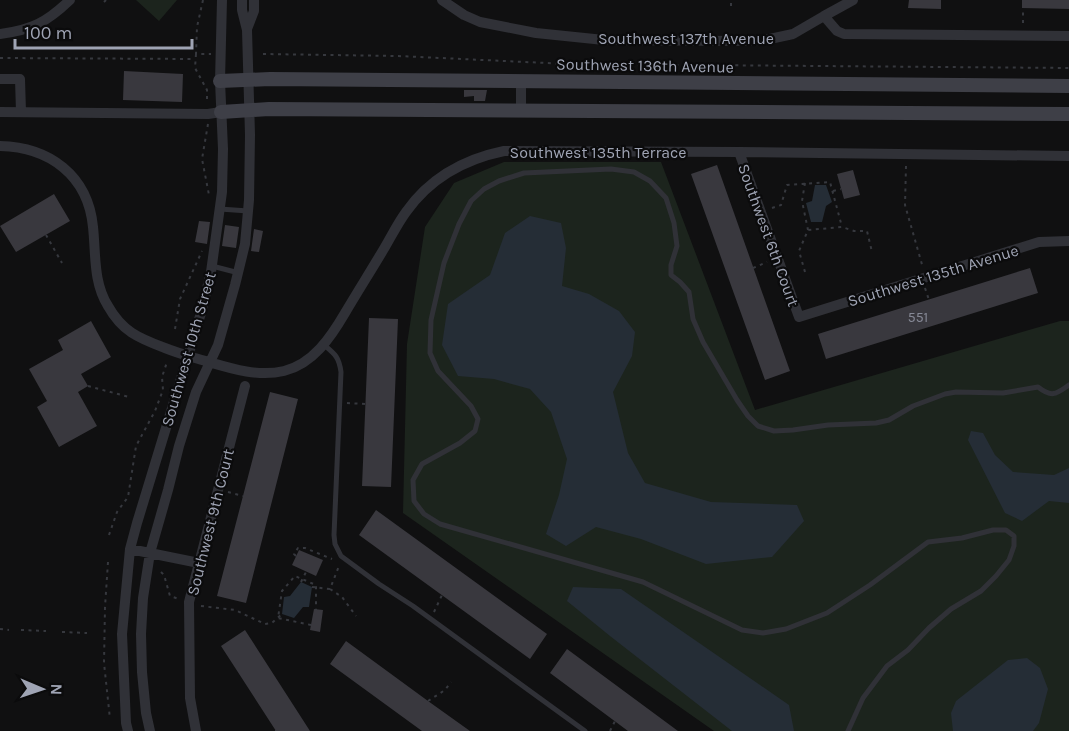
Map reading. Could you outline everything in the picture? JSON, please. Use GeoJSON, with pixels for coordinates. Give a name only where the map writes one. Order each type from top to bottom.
{"type":"FeatureCollection","features":[{"type":"Feature","properties":{"kind":"street"},"geometry":{"type":"LineString","coordinates":[[0,34],[40,24],[70,0]]}},
{"type":"Feature","properties":{"kind":"street","name":"Southwest 10th Street"},"geometry":{"type":"LineString","coordinates":[[128,731],[122,652],[130,549],[201,313],[212,266],[220,209],[223,148],[220,81],[222,0]]}},
{"type":"Feature","properties":{"kind":"street","name":"Southwest 10th Street"},"geometry":{"type":"LineString","coordinates":[[150,731],[142,672],[141,634],[143,598],[150,553],[196,392],[218,345],[245,244],[250,109],[247,30],[242,0]]}},
{"type":"Feature","properties":{"kind":"street","name":"Southwest 10th Street"},"geometry":{"type":"LineString","coordinates":[[247,30],[254,12],[254,0]]}},
{"type":"Feature","properties":{"kind":"street","name":"Southwest 137th Avenue"},"geometry":{"type":"LineString","coordinates":[[442,0],[464,15],[480,22],[536,33],[604,40],[737,41],[765,40],[793,34],[853,0]]}},
{"type":"Feature","properties":{"kind":"street"},"geometry":{"type":"LineString","coordinates":[[824,16],[837,32],[844,34],[1069,36]]}},
{"type":"Feature","properties":{"kind":"street"},"geometry":{"type":"LineString","coordinates":[[0,79],[20,79],[21,112]]}},
{"type":"Feature","properties":{"kind":"street","name":"Southwest 136th Avenue"},"geometry":{"type":"LineString","coordinates":[[220,81],[282,79],[1069,86]]}},
{"type":"Feature","properties":{"kind":"street"},"geometry":{"type":"LineString","coordinates":[[521,81],[521,111]]}},
{"type":"Feature","properties":{"kind":"street"},"geometry":{"type":"LineString","coordinates":[[0,112],[208,114],[250,109],[1069,114]]}},
{"type":"Feature","properties":{"kind":"street","name":"Southwest 135th Terrace"},"geometry":{"type":"LineString","coordinates":[[0,146],[22,147],[50,158],[68,171],[84,192],[91,211],[96,269],[103,299],[117,321],[134,335],[187,356],[247,372],[266,373],[285,371],[307,360],[323,345],[340,322],[414,201],[441,176],[488,154],[504,151],[1069,156]]}},
{"type":"Feature","properties":{"kind":"street","name":"Southwest 6th Court"},"geometry":{"type":"LineString","coordinates":[[739,152],[799,317]]}},
{"type":"Feature","properties":{"kind":"street","name":"Southwest 135th Avenue"},"geometry":{"type":"LineString","coordinates":[[799,317],[1040,242],[1069,241]]}},
{"type":"Feature","properties":{"kind":"street","name":"Southwest 9th Court"},"geometry":{"type":"LineString","coordinates":[[196,731],[190,698],[189,607],[245,386]]}},
{"type":"Feature","properties":{"kind":"street"},"geometry":{"type":"LineString","coordinates":[[130,549],[199,563]]}},
{"type":"Feature","properties":{"kind":"lane"},"geometry":{"type":"LineString","coordinates":[[848,731],[863,698],[886,666],[908,650],[951,609],[981,591],[996,576],[1009,560],[1014,546],[1014,536],[1006,531],[993,530],[962,538],[928,542],[870,585],[827,613],[786,629],[763,633],[742,630],[643,582],[440,524],[424,514],[414,501],[413,480],[422,464],[460,443],[475,431],[478,418],[471,406],[438,371],[429,353],[431,320],[444,263],[459,224],[471,201],[484,189],[524,173],[611,169],[634,172],[650,181],[666,198],[674,223],[677,246],[671,266],[671,275],[689,292],[693,319],[703,342],[748,416],[758,426],[774,431],[876,423],[890,420],[913,406],[956,392],[1003,393],[1038,387],[1046,394],[1058,393],[1069,385]]}},
{"type":"Feature","properties":{"kind":"lane"},"geometry":{"type":"LineString","coordinates":[[220,209],[248,211]]}},
{"type":"Feature","properties":{"kind":"lane"},"geometry":{"type":"LineString","coordinates":[[212,266],[238,273]]}},
{"type":"Feature","properties":{"kind":"lane"},"geometry":{"type":"LineString","coordinates":[[323,345],[339,360],[341,372],[334,535],[335,544],[341,556],[585,731]]}},
{"type":"Feature","properties":{"kind":"path"},"geometry":{"type":"LineString","coordinates":[[203,0],[197,27],[195,68],[207,90],[207,102]]}},
{"type":"Feature","properties":{"kind":"path"},"geometry":{"type":"LineString","coordinates":[[731,0],[731,6]]}},
{"type":"Feature","properties":{"kind":"path"},"geometry":{"type":"LineString","coordinates":[[1023,8],[1023,35]]}},
{"type":"Feature","properties":{"kind":"path"},"geometry":{"type":"LineString","coordinates":[[196,54],[213,54]]}},
{"type":"Feature","properties":{"kind":"path"},"geometry":{"type":"LineString","coordinates":[[263,54],[398,56],[568,64],[1069,68]]}},
{"type":"Feature","properties":{"kind":"path"},"geometry":{"type":"LineString","coordinates":[[0,58],[195,59]]}},
{"type":"Feature","properties":{"kind":"path"},"geometry":{"type":"LineString","coordinates":[[208,124],[202,159],[210,201]]}},
{"type":"Feature","properties":{"kind":"path"},"geometry":{"type":"LineString","coordinates":[[906,154],[905,205],[926,277]]}},
{"type":"Feature","properties":{"kind":"path"},"geometry":{"type":"LineString","coordinates":[[760,212],[781,205],[788,185],[830,182],[842,227]]}},
{"type":"Feature","properties":{"kind":"path"},"geometry":{"type":"LineString","coordinates":[[804,183],[815,185]]}},
{"type":"Feature","properties":{"kind":"path"},"geometry":{"type":"LineString","coordinates":[[804,183],[802,201],[808,230],[799,251],[805,272]]}},
{"type":"Feature","properties":{"kind":"path"},"geometry":{"type":"LineString","coordinates":[[832,191],[841,189]]}},
{"type":"Feature","properties":{"kind":"path"},"geometry":{"type":"LineString","coordinates":[[808,230],[842,227],[854,231],[867,231],[872,252]]}},
{"type":"Feature","properties":{"kind":"path"},"geometry":{"type":"LineString","coordinates":[[46,235],[62,263]]}},
{"type":"Feature","properties":{"kind":"path"},"geometry":{"type":"LineString","coordinates":[[175,329],[180,299],[205,243]]}},
{"type":"Feature","properties":{"kind":"path"},"geometry":{"type":"LineString","coordinates":[[753,268],[777,257]]}},
{"type":"Feature","properties":{"kind":"path"},"geometry":{"type":"LineString","coordinates":[[109,535],[117,512],[128,497],[136,446],[155,411],[163,390],[162,377],[167,361]]}},
{"type":"Feature","properties":{"kind":"path"},"geometry":{"type":"LineString","coordinates":[[88,386],[129,397]]}},
{"type":"Feature","properties":{"kind":"path"},"geometry":{"type":"LineString","coordinates":[[339,402],[365,404]]}},
{"type":"Feature","properties":{"kind":"path"},"geometry":{"type":"LineString","coordinates":[[218,488],[243,496]]}},
{"type":"Feature","properties":{"kind":"path"},"geometry":{"type":"LineString","coordinates":[[296,556],[294,554],[298,548],[305,548],[340,563],[330,589]]}},
{"type":"Feature","properties":{"kind":"path"},"geometry":{"type":"LineString","coordinates":[[108,562],[104,663],[110,719]]}},
{"type":"Feature","properties":{"kind":"path"},"geometry":{"type":"LineString","coordinates":[[161,572],[170,596],[182,599]]}},
{"type":"Feature","properties":{"kind":"path"},"geometry":{"type":"LineString","coordinates":[[301,582],[306,572]]}},
{"type":"Feature","properties":{"kind":"path"},"geometry":{"type":"LineString","coordinates":[[278,618],[282,591],[295,576],[317,587]]}},
{"type":"Feature","properties":{"kind":"path"},"geometry":{"type":"LineString","coordinates":[[312,587],[330,589],[342,597],[356,616]]}},
{"type":"Feature","properties":{"kind":"path"},"geometry":{"type":"LineString","coordinates":[[316,610],[317,587]]}},
{"type":"Feature","properties":{"kind":"path"},"geometry":{"type":"LineString","coordinates":[[429,618],[442,595]]}},
{"type":"Feature","properties":{"kind":"path"},"geometry":{"type":"LineString","coordinates":[[195,604],[235,610],[265,624],[272,623],[282,614]]}},
{"type":"Feature","properties":{"kind":"path"},"geometry":{"type":"LineString","coordinates":[[278,618],[311,625]]}},
{"type":"Feature","properties":{"kind":"path"},"geometry":{"type":"LineString","coordinates":[[0,629],[9,630]]}},
{"type":"Feature","properties":{"kind":"path"},"geometry":{"type":"LineString","coordinates":[[21,630],[46,631]]}},
{"type":"Feature","properties":{"kind":"path"},"geometry":{"type":"LineString","coordinates":[[62,632],[87,633]]}},
{"type":"Feature","properties":{"kind":"path"},"geometry":{"type":"LineString","coordinates":[[428,700],[445,690],[451,682]]}},
{"type":"Feature","properties":{"kind":"path"},"geometry":{"type":"LineString","coordinates":[[610,731],[615,722]]}},
{"type":"Feature","properties":{"kind":"shaded area"},"geometry":{"type":"Polygon","coordinates":[[[136,0],[177,0],[159,21],[136,0]]]}},
{"type":"Feature","properties":{"kind":"shaded area"},"geometry":{"type":"Polygon","coordinates":[[[504,162],[661,162],[755,410],[1060,321],[1069,321],[1069,731],[714,731],[403,513],[407,344],[425,227],[454,183],[504,162]]]}},
{"type":"Feature","properties":{"kind":"shaded area"},"geometry":{"type":"Polygon","coordinates":[[[815,185],[826,185],[832,202],[826,206],[822,222],[811,222],[806,203],[812,201],[815,185]]]}},
{"type":"Feature","properties":{"kind":"shaded area"},"geometry":{"type":"Polygon","coordinates":[[[530,216],[561,223],[566,248],[562,286],[589,294],[619,311],[635,332],[632,356],[613,392],[628,453],[645,483],[711,502],[797,505],[804,521],[772,557],[706,564],[641,539],[596,527],[566,546],[546,534],[559,495],[567,459],[551,412],[530,389],[494,379],[458,376],[442,345],[448,304],[490,275],[505,233],[530,216]]]}},
{"type":"Feature","properties":{"kind":"shaded area"},"geometry":{"type":"Polygon","coordinates":[[[971,431],[983,433],[995,455],[1013,472],[1054,475],[1069,468],[1069,503],[1049,501],[1022,521],[1005,513],[968,440],[971,431]]]}},
{"type":"Feature","properties":{"kind":"shaded area"},"geometry":{"type":"Polygon","coordinates":[[[301,582],[312,587],[309,607],[303,607],[294,618],[282,614],[284,597],[290,596],[301,582]]]}},
{"type":"Feature","properties":{"kind":"shaded area"},"geometry":{"type":"Polygon","coordinates":[[[573,587],[621,589],[789,705],[794,731],[732,731],[567,601],[573,587]]]}},
{"type":"Feature","properties":{"kind":"shaded area"},"geometry":{"type":"Polygon","coordinates":[[[1027,658],[1040,668],[1048,689],[1039,723],[1033,731],[953,731],[951,713],[956,701],[1008,660],[1027,658]]]}},
{"type":"Feature","properties":{"kind":"building"},"geometry":{"type":"Polygon","coordinates":[[[909,0],[941,0],[941,9],[908,8],[909,0]]]}},
{"type":"Feature","properties":{"kind":"building"},"geometry":{"type":"Polygon","coordinates":[[[1022,0],[1069,0],[1069,9],[1022,8],[1022,0]]]}},
{"type":"Feature","properties":{"kind":"building"},"geometry":{"type":"Polygon","coordinates":[[[124,71],[183,74],[182,102],[123,100],[124,71]]]}},
{"type":"Feature","properties":{"kind":"building"},"geometry":{"type":"Polygon","coordinates":[[[464,90],[487,90],[485,101],[474,101],[474,96],[464,97],[464,90]]]}},
{"type":"Feature","properties":{"kind":"building"},"geometry":{"type":"Polygon","coordinates":[[[717,165],[790,371],[765,380],[691,174],[717,165]]]}},
{"type":"Feature","properties":{"kind":"building"},"geometry":{"type":"Polygon","coordinates":[[[853,170],[860,195],[844,199],[837,174],[853,170]]]}},
{"type":"Feature","properties":{"kind":"building"},"geometry":{"type":"Polygon","coordinates":[[[54,194],[70,221],[16,252],[0,226],[54,194]]]}},
{"type":"Feature","properties":{"kind":"building"},"geometry":{"type":"Polygon","coordinates":[[[199,221],[210,222],[207,244],[195,242],[199,221]]]}},
{"type":"Feature","properties":{"kind":"building"},"geometry":{"type":"Polygon","coordinates":[[[225,225],[239,227],[236,248],[222,246],[225,225]]]}},
{"type":"Feature","properties":{"kind":"building"},"geometry":{"type":"Polygon","coordinates":[[[254,229],[263,231],[259,252],[251,251],[254,229]]]}},
{"type":"Feature","properties":{"kind":"building"},"geometry":{"type":"Polygon","coordinates":[[[1030,268],[1038,293],[826,359],[818,334],[1030,268]]]}},
{"type":"Feature","properties":{"kind":"building"},"geometry":{"type":"Polygon","coordinates":[[[369,318],[398,319],[391,487],[362,486],[369,318]]]}},
{"type":"Feature","properties":{"kind":"building"},"geometry":{"type":"Polygon","coordinates":[[[91,321],[111,357],[81,374],[88,386],[78,392],[97,426],[59,447],[37,407],[47,401],[29,369],[63,350],[58,340],[91,321]]]}},
{"type":"Feature","properties":{"kind":"building"},"geometry":{"type":"Polygon","coordinates":[[[270,392],[298,399],[246,603],[217,596],[270,392]]]}},
{"type":"Feature","properties":{"kind":"building"},"geometry":{"type":"Polygon","coordinates":[[[376,510],[547,634],[530,659],[359,535],[376,510]]]}},
{"type":"Feature","properties":{"kind":"building"},"geometry":{"type":"Polygon","coordinates":[[[299,550],[323,560],[316,576],[292,565],[299,550]]]}},
{"type":"Feature","properties":{"kind":"building"},"geometry":{"type":"Polygon","coordinates":[[[314,609],[323,610],[320,632],[310,630],[314,609]]]}},
{"type":"Feature","properties":{"kind":"building"},"geometry":{"type":"Polygon","coordinates":[[[245,630],[310,731],[276,731],[221,646],[245,630]]]}},
{"type":"Feature","properties":{"kind":"building"},"geometry":{"type":"Polygon","coordinates":[[[346,641],[470,731],[422,731],[330,664],[346,641]]]}},
{"type":"Feature","properties":{"kind":"building"},"geometry":{"type":"Polygon","coordinates":[[[567,649],[678,731],[628,731],[550,673],[567,649]]]}}]}
